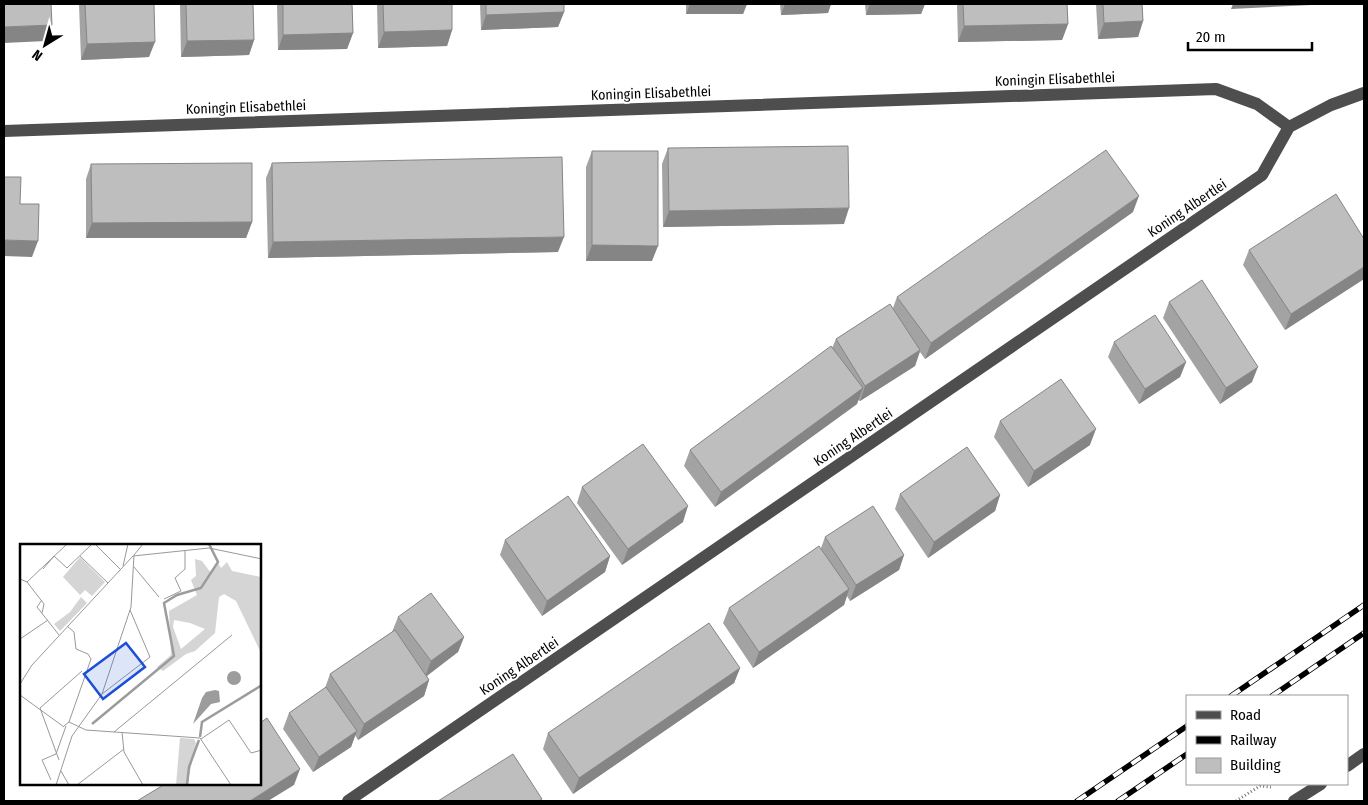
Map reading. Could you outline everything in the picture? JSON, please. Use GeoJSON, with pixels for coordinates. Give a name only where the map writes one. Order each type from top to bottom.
{"type":"FeatureCollection","features":[{"type":"Feature","properties":{"kind":"street","name":"Koningin Elisabethlei"},"geometry":{"type":"LineString","coordinates":[[4,131],[1216,89],[1257,104],[1289,126]]}},
{"type":"Feature","properties":{"kind":"street"},"geometry":{"type":"LineString","coordinates":[[1289,126],[1331,105],[1364,93]]}},
{"type":"Feature","properties":{"kind":"street","name":"Koning Albertlei"},"geometry":{"type":"LineString","coordinates":[[348,801],[1262,175],[1289,126]]}},
{"type":"Feature","properties":{"kind":"street"},"geometry":{"type":"LineString","coordinates":[[1348,765],[1364,754]]}},
{"type":"Feature","properties":{"kind":"street"},"geometry":{"type":"LineString","coordinates":[[1294,801],[1318,785]]}},
{"type":"Feature","properties":{"kind":"building"},"geometry":{"type":"Polygon","coordinates":[[[4,4],[51,4],[52,25],[4,27],[4,4]]]}},
{"type":"Feature","properties":{"kind":"building"},"geometry":{"type":"Polygon","coordinates":[[[85,4],[154,4],[155,42],[87,44],[85,4]]]}},
{"type":"Feature","properties":{"kind":"building"},"geometry":{"type":"Polygon","coordinates":[[[186,4],[253,4],[254,40],[187,41],[186,4]]]}},
{"type":"Feature","properties":{"kind":"building"},"geometry":{"type":"Polygon","coordinates":[[[283,4],[352,4],[353,33],[283,35],[283,4]]]}},
{"type":"Feature","properties":{"kind":"building"},"geometry":{"type":"Polygon","coordinates":[[[383,4],[452,4],[452,30],[384,32],[383,4]]]}},
{"type":"Feature","properties":{"kind":"building"},"geometry":{"type":"Polygon","coordinates":[[[486,4],[564,4],[564,12],[486,15],[486,4]]]}},
{"type":"Feature","properties":{"kind":"building"},"geometry":{"type":"Polygon","coordinates":[[[963,4],[1067,4],[1068,24],[964,26],[963,4]]]}},
{"type":"Feature","properties":{"kind":"building"},"geometry":{"type":"Polygon","coordinates":[[[1103,4],[1142,4],[1143,21],[1104,23],[1103,4]]]}},
{"type":"Feature","properties":{"kind":"building"},"geometry":{"type":"Polygon","coordinates":[[[848,146],[849,208],[669,211],[668,148],[848,146]]]}},
{"type":"Feature","properties":{"kind":"building"},"geometry":{"type":"Polygon","coordinates":[[[1106,150],[1139,196],[931,343],[897,297],[1106,150]]]}},
{"type":"Feature","properties":{"kind":"building"},"geometry":{"type":"Polygon","coordinates":[[[592,151],[658,151],[658,246],[592,245],[592,151]]]}},
{"type":"Feature","properties":{"kind":"building"},"geometry":{"type":"Polygon","coordinates":[[[562,157],[564,237],[273,242],[272,163],[562,157]]]}},
{"type":"Feature","properties":{"kind":"building"},"geometry":{"type":"Polygon","coordinates":[[[252,163],[252,222],[92,223],[91,164],[252,163]]]}},
{"type":"Feature","properties":{"kind":"building"},"geometry":{"type":"Polygon","coordinates":[[[4,177],[21,177],[20,204],[39,204],[38,241],[4,240],[4,177]]]}},
{"type":"Feature","properties":{"kind":"building"},"geometry":{"type":"Polygon","coordinates":[[[1336,194],[1364,239],[1364,267],[1291,314],[1249,250],[1336,194]]]}},
{"type":"Feature","properties":{"kind":"building"},"geometry":{"type":"Polygon","coordinates":[[[1202,280],[1258,367],[1226,388],[1169,302],[1202,280]]]}},
{"type":"Feature","properties":{"kind":"building"},"geometry":{"type":"Polygon","coordinates":[[[890,304],[920,350],[865,386],[836,339],[890,304]]]}},
{"type":"Feature","properties":{"kind":"building"},"geometry":{"type":"Polygon","coordinates":[[[1155,315],[1186,362],[1145,389],[1114,342],[1155,315]]]}},
{"type":"Feature","properties":{"kind":"building"},"geometry":{"type":"Polygon","coordinates":[[[831,346],[863,388],[721,492],[690,450],[831,346]]]}},
{"type":"Feature","properties":{"kind":"building"},"geometry":{"type":"Polygon","coordinates":[[[1061,379],[1096,429],[1034,471],[1000,421],[1061,379]]]}},
{"type":"Feature","properties":{"kind":"building"},"geometry":{"type":"Polygon","coordinates":[[[643,444],[688,506],[628,549],[582,487],[643,444]]]}},
{"type":"Feature","properties":{"kind":"building"},"geometry":{"type":"Polygon","coordinates":[[[967,447],[1000,495],[934,542],[900,494],[967,447]]]}},
{"type":"Feature","properties":{"kind":"building"},"geometry":{"type":"Polygon","coordinates":[[[568,496],[610,556],[547,601],[505,540],[568,496]]]}},
{"type":"Feature","properties":{"kind":"building"},"geometry":{"type":"Polygon","coordinates":[[[873,506],[904,555],[856,585],[825,537],[873,506]]]}},
{"type":"Feature","properties":{"kind":"building"},"geometry":{"type":"Polygon","coordinates":[[[819,546],[849,589],[759,652],[729,608],[819,546]]]}},
{"type":"Feature","properties":{"kind":"building"},"geometry":{"type":"Polygon","coordinates":[[[431,593],[464,637],[431,661],[398,617],[431,593]]]}},
{"type":"Feature","properties":{"kind":"building"},"geometry":{"type":"Polygon","coordinates":[[[709,623],[740,668],[579,778],[548,733],[709,623]]]}},
{"type":"Feature","properties":{"kind":"building"},"geometry":{"type":"Polygon","coordinates":[[[395,630],[429,680],[364,724],[330,674],[395,630]]]}},
{"type":"Feature","properties":{"kind":"building"},"geometry":{"type":"Polygon","coordinates":[[[326,687],[357,731],[319,757],[289,713],[326,687]]]}},
{"type":"Feature","properties":{"kind":"building"},"geometry":{"type":"Polygon","coordinates":[[[267,718],[300,769],[250,801],[137,801],[163,785],[261,785],[261,722],[267,718]]]}},
{"type":"Feature","properties":{"kind":"building"},"geometry":{"type":"Polygon","coordinates":[[[513,754],[542,799],[539,801],[438,801],[513,754]]]}},
{"type":"Feature","properties":{"kind":"railway"},"geometry":{"type":"LineString","coordinates":[[1232,695],[1364,605]]}},
{"type":"Feature","properties":{"kind":"railway"},"geometry":{"type":"LineString","coordinates":[[1273,695],[1364,633]]}},
{"type":"Feature","properties":{"kind":"railway"},"geometry":{"type":"LineString","coordinates":[[1077,801],[1186,727]]}},
{"type":"Feature","properties":{"kind":"railway"},"geometry":{"type":"LineString","coordinates":[[1118,801],[1186,755]]}}]}
